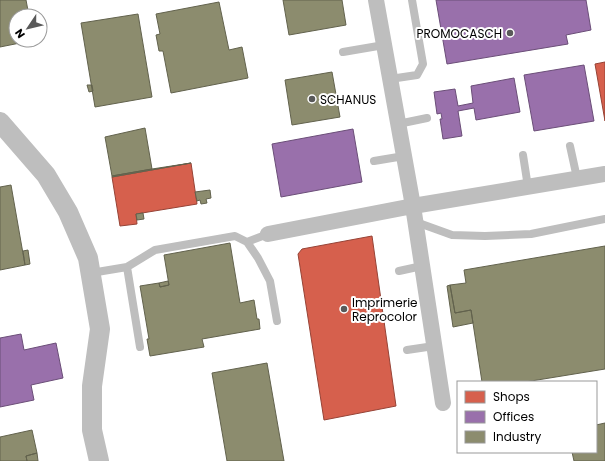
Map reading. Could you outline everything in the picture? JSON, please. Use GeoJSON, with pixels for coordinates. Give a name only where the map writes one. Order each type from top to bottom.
{"type":"FeatureCollection","features":[{"type":"Feature","properties":{"kind":"street"},"geometry":{"type":"LineString","coordinates":[[376,0],[416,222],[443,402]]}},
{"type":"Feature","properties":{"kind":"street"},"geometry":{"type":"LineString","coordinates":[[2,129],[46,176],[68,212],[88,258],[100,329],[92,386],[92,430],[99,461]]}},
{"type":"Feature","properties":{"kind":"street"},"geometry":{"type":"LineString","coordinates":[[268,234],[413,206],[605,174]]}},
{"type":"Feature","properties":{"kind":"lane"},"geometry":{"type":"LineString","coordinates":[[390,79],[417,75],[423,64],[412,0]]}},
{"type":"Feature","properties":{"kind":"lane"},"geometry":{"type":"LineString","coordinates":[[343,52],[384,45]]}},
{"type":"Feature","properties":{"kind":"lane"},"geometry":{"type":"LineString","coordinates":[[398,124],[428,118]]}},
{"type":"Feature","properties":{"kind":"lane"},"geometry":{"type":"LineString","coordinates":[[570,146],[577,178]]}},
{"type":"Feature","properties":{"kind":"lane"},"geometry":{"type":"LineString","coordinates":[[523,155],[528,187]]}},
{"type":"Feature","properties":{"kind":"lane"},"geometry":{"type":"LineString","coordinates":[[374,161],[404,156]]}},
{"type":"Feature","properties":{"kind":"lane"},"geometry":{"type":"LineString","coordinates":[[416,222],[452,235],[485,236],[531,234],[605,218]]}},
{"type":"Feature","properties":{"kind":"lane"},"geometry":{"type":"LineString","coordinates":[[247,242],[268,234]]}},
{"type":"Feature","properties":{"kind":"lane"},"geometry":{"type":"LineString","coordinates":[[91,272],[127,267],[155,250],[235,236],[247,242],[258,258],[270,281],[277,321]]}},
{"type":"Feature","properties":{"kind":"lane"},"geometry":{"type":"LineString","coordinates":[[399,271],[422,266]]}},
{"type":"Feature","properties":{"kind":"lane"},"geometry":{"type":"LineString","coordinates":[[127,267],[140,348]]}},
{"type":"Feature","properties":{"kind":"lane"},"geometry":{"type":"LineString","coordinates":[[407,350],[434,346]]}},
{"type":"Feature","properties":{"kind":"building: Shops"},"geometry":{"type":"Polygon","coordinates":[[[605,62],[605,121],[595,64],[605,62]]]}},
{"type":"Feature","properties":{"kind":"building: Shops"},"geometry":{"type":"Polygon","coordinates":[[[191,163],[197,204],[136,214],[137,224],[120,226],[112,177],[191,163]]]}},
{"type":"Feature","properties":{"kind":"building: Shops","name":"Imprimerie Reprocolor"},"geometry":{"type":"Polygon","coordinates":[[[372,236],[396,406],[324,420],[298,254],[302,249],[372,236]]]}},
{"type":"Feature","properties":{"kind":"building: Offices","name":"PROMOCASCH"},"geometry":{"type":"Polygon","coordinates":[[[436,0],[586,0],[591,30],[566,35],[568,44],[447,64],[436,0]]]}},
{"type":"Feature","properties":{"kind":"building: Offices"},"geometry":{"type":"Polygon","coordinates":[[[584,65],[594,121],[534,131],[524,75],[584,65]]]}},
{"type":"Feature","properties":{"kind":"building: Offices"},"geometry":{"type":"Polygon","coordinates":[[[514,78],[520,112],[476,120],[474,108],[458,111],[462,136],[443,139],[440,119],[442,119],[441,113],[437,114],[434,92],[455,89],[458,106],[473,103],[471,86],[514,78]]]}},
{"type":"Feature","properties":{"kind":"building: Offices"},"geometry":{"type":"Polygon","coordinates":[[[353,129],[362,182],[281,197],[272,144],[353,129]]]}},
{"type":"Feature","properties":{"kind":"building: Offices"},"geometry":{"type":"Polygon","coordinates":[[[21,334],[24,350],[56,343],[63,378],[31,385],[34,400],[0,407],[0,338],[21,334]]]}},
{"type":"Feature","properties":{"kind":"building: Industry"},"geometry":{"type":"Polygon","coordinates":[[[0,0],[26,0],[28,8],[8,8],[8,45],[0,47],[0,0]]]}},
{"type":"Feature","properties":{"kind":"building: Industry"},"geometry":{"type":"Polygon","coordinates":[[[283,0],[342,0],[346,25],[289,35],[283,0]]]}},
{"type":"Feature","properties":{"kind":"building: Industry"},"geometry":{"type":"Polygon","coordinates":[[[219,2],[229,50],[242,47],[248,78],[171,93],[163,51],[159,51],[156,35],[160,34],[156,14],[219,2]]]}},
{"type":"Feature","properties":{"kind":"building: Industry"},"geometry":{"type":"Polygon","coordinates":[[[138,14],[152,97],[95,107],[81,23],[138,14]]]}},
{"type":"Feature","properties":{"kind":"building: Industry","name":"SCHANUS"},"geometry":{"type":"Polygon","coordinates":[[[332,72],[340,117],[292,125],[285,80],[332,72]]]}},
{"type":"Feature","properties":{"kind":"building: Industry"},"geometry":{"type":"Polygon","coordinates":[[[87,85],[92,85],[93,91],[89,92],[87,85]]]}},
{"type":"Feature","properties":{"kind":"building: Industry"},"geometry":{"type":"Polygon","coordinates":[[[145,128],[152,169],[112,176],[105,137],[145,128]]]}},
{"type":"Feature","properties":{"kind":"building: Industry"},"geometry":{"type":"Polygon","coordinates":[[[191,163],[112,177],[112,176],[191,163]]]}},
{"type":"Feature","properties":{"kind":"building: Industry"},"geometry":{"type":"Polygon","coordinates":[[[11,185],[25,265],[0,270],[0,187],[11,185]]]}},
{"type":"Feature","properties":{"kind":"building: Industry"},"geometry":{"type":"Polygon","coordinates":[[[210,190],[211,198],[206,199],[207,203],[201,204],[200,200],[197,201],[195,192],[210,190]]]}},
{"type":"Feature","properties":{"kind":"building: Industry"},"geometry":{"type":"Polygon","coordinates":[[[143,213],[144,219],[137,220],[136,214],[143,213]]]}},
{"type":"Feature","properties":{"kind":"building: Industry"},"geometry":{"type":"Polygon","coordinates":[[[230,243],[240,303],[254,300],[260,329],[202,339],[204,347],[150,356],[147,339],[149,339],[140,286],[159,283],[160,287],[169,285],[164,255],[230,243]]]}},
{"type":"Feature","properties":{"kind":"building: Industry"},"geometry":{"type":"Polygon","coordinates":[[[605,246],[605,369],[531,381],[482,381],[471,310],[455,313],[450,285],[466,283],[464,270],[605,246]]]}},
{"type":"Feature","properties":{"kind":"building: Industry"},"geometry":{"type":"Polygon","coordinates":[[[28,250],[30,264],[25,265],[23,251],[28,250]]]}},
{"type":"Feature","properties":{"kind":"building: Industry"},"geometry":{"type":"Polygon","coordinates":[[[168,281],[169,285],[160,287],[159,283],[168,281]]]}},
{"type":"Feature","properties":{"kind":"building: Industry"},"geometry":{"type":"Polygon","coordinates":[[[450,285],[455,313],[471,310],[473,323],[453,327],[447,286],[450,285]]]}},
{"type":"Feature","properties":{"kind":"building: Industry"},"geometry":{"type":"Polygon","coordinates":[[[267,363],[284,461],[227,461],[212,373],[267,363]]]}},
{"type":"Feature","properties":{"kind":"building: Industry"},"geometry":{"type":"Polygon","coordinates":[[[605,423],[605,461],[574,461],[572,453],[597,453],[597,425],[605,423]]]}},
{"type":"Feature","properties":{"kind":"building: Industry"},"geometry":{"type":"Polygon","coordinates":[[[32,430],[37,453],[26,456],[27,461],[0,461],[0,437],[32,430]]]}},
{"type":"Feature","properties":{"kind":"building: Industry"},"geometry":{"type":"Polygon","coordinates":[[[37,453],[38,461],[27,461],[26,456],[37,453]]]}},
{"type":"Feature","properties":{"kind":"place","name":"PROMOCASCH"},"geometry":{"type":"Point","coordinates":[510,33]}},
{"type":"Feature","properties":{"kind":"place","name":"SCHANUS"},"geometry":{"type":"Point","coordinates":[312,99]}},
{"type":"Feature","properties":{"kind":"place","name":"Imprimerie Reprocolor"},"geometry":{"type":"Point","coordinates":[344,309]}}]}
